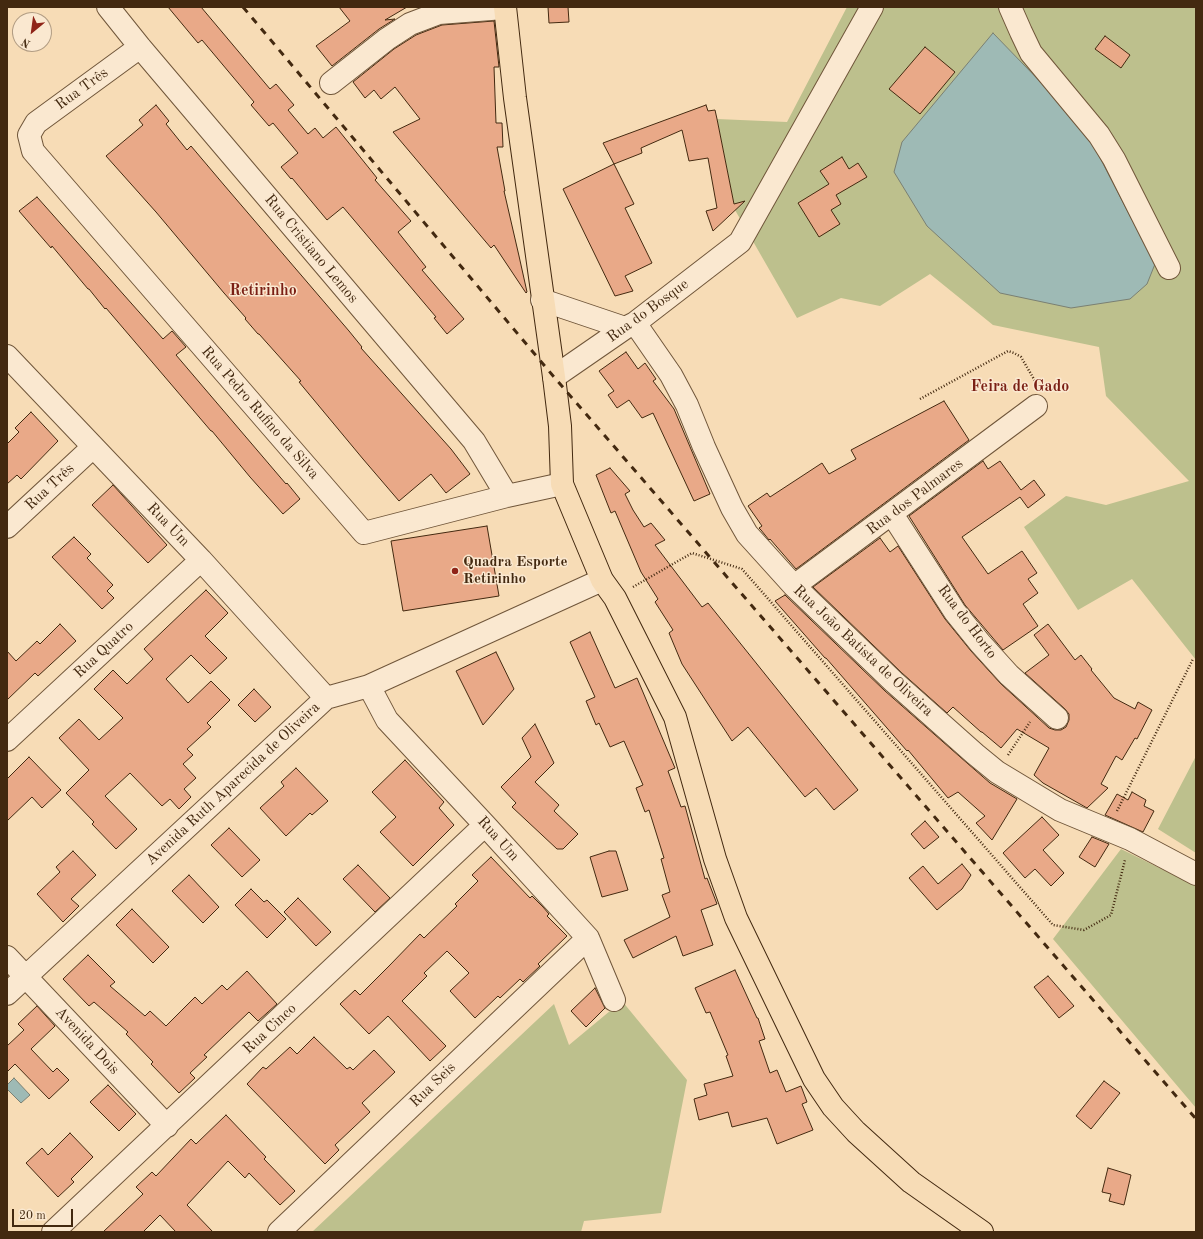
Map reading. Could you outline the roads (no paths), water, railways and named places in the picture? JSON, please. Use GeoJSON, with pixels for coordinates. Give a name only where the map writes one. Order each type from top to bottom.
{"type":"FeatureCollection","features":[{"type":"Feature","properties":{"kind":"main road"},"geometry":{"type":"LineString","coordinates":[[505,7],[515,98],[560,426],[562,484],[602,580],[615,598],[675,717],[715,859],[736,918],[814,1079],[833,1108],[911,1182],[982,1232]]}},
{"type":"Feature","properties":{"kind":"street","name":"Rua Cristiano Lemos"},"geometry":{"type":"LineString","coordinates":[[108,7],[140,47],[474,441],[507,496]]}},
{"type":"Feature","properties":{"kind":"street"},"geometry":{"type":"LineString","coordinates":[[331,83],[410,24],[438,13],[505,7]]}},
{"type":"Feature","properties":{"kind":"street","name":"Rua do Bosque"},"geometry":{"type":"LineString","coordinates":[[554,377],[630,325],[740,242],[872,7]]}},
{"type":"Feature","properties":{"kind":"street"},"geometry":{"type":"LineString","coordinates":[[1010,7],[1031,53],[1099,135],[1114,158],[1169,268]]}},
{"type":"Feature","properties":{"kind":"street","name":"Rua Três"},"geometry":{"type":"LineString","coordinates":[[29,135],[36,123],[140,47]]}},
{"type":"Feature","properties":{"kind":"street","name":"Rua Pedro Rufino da Silva"},"geometry":{"type":"LineString","coordinates":[[29,135],[33,151],[364,533],[507,496],[562,484]]}},
{"type":"Feature","properties":{"kind":"street"},"geometry":{"type":"LineString","coordinates":[[542,300],[630,325]]}},
{"type":"Feature","properties":{"kind":"street","name":"Rua João Batista de Oliveira"},"geometry":{"type":"LineString","coordinates":[[630,325],[674,381],[687,405],[704,447],[732,508],[747,534],[794,586],[894,682],[997,772],[1060,810],[1130,839],[1196,874]]}},
{"type":"Feature","properties":{"kind":"street","name":"Rua Um"},"geometry":{"type":"LineString","coordinates":[[7,356],[202,560],[326,698]]}},
{"type":"Feature","properties":{"kind":"street","name":"Rua dos Palmares"},"geometry":{"type":"LineString","coordinates":[[794,586],[1036,406]]}},
{"type":"Feature","properties":{"kind":"street","name":"Rua Três"},"geometry":{"type":"LineString","coordinates":[[7,527],[93,447]]}},
{"type":"Feature","properties":{"kind":"street","name":"Rua do Horto"},"geometry":{"type":"LineString","coordinates":[[892,514],[956,612],[980,643],[1009,675],[1050,711]]}},
{"type":"Feature","properties":{"kind":"street","name":"Rua Quatro"},"geometry":{"type":"LineString","coordinates":[[7,740],[202,560]]}},
{"type":"Feature","properties":{"kind":"street","name":"Avenida Ruth Aparecida de Oliveira"},"geometry":{"type":"LineString","coordinates":[[7,994],[326,698],[368,686],[602,580]]}},
{"type":"Feature","properties":{"kind":"street","name":"Rua Um"},"geometry":{"type":"LineString","coordinates":[[368,686],[387,720],[588,938],[614,1000]]}},
{"type":"Feature","properties":{"kind":"street","name":"Rua Cinco"},"geometry":{"type":"LineString","coordinates":[[54,1232],[485,825]]}},
{"type":"Feature","properties":{"kind":"street","name":"Rua Seis"},"geometry":{"type":"LineString","coordinates":[[279,1232],[588,938]]}},
{"type":"Feature","properties":{"kind":"street","name":"Avenida Dois"},"geometry":{"type":"LineString","coordinates":[[7,957],[167,1126]]}},
{"type":"Feature","properties":{"kind":"water"},"geometry":{"type":"Polygon","coordinates":[[[993,33],[1084,127],[1155,264],[1147,284],[1130,299],[1071,308],[1000,293],[927,226],[894,172],[902,142],[993,33]]]}},
{"type":"Feature","properties":{"kind":"water"},"geometry":{"type":"Polygon","coordinates":[[[14,1078],[30,1095],[21,1103],[7,1089],[7,1085],[14,1078]]]}},
{"type":"Feature","properties":{"kind":"railway"},"geometry":{"type":"LineString","coordinates":[[243,7],[554,377],[1196,1119]]}},
{"type":"Feature","properties":{"kind":"place","name":"Quadra Esporte Retirinho"},"geometry":{"type":"Point","coordinates":[455,571]}},
{"type":"Feature","properties":{"kind":"district","name":"Retirinho"},"geometry":{"type":"Point","coordinates":[263,291]}},
{"type":"Feature","properties":{"kind":"district","name":"Feira de Gado"},"geometry":{"type":"Point","coordinates":[1020,387]}}]}
